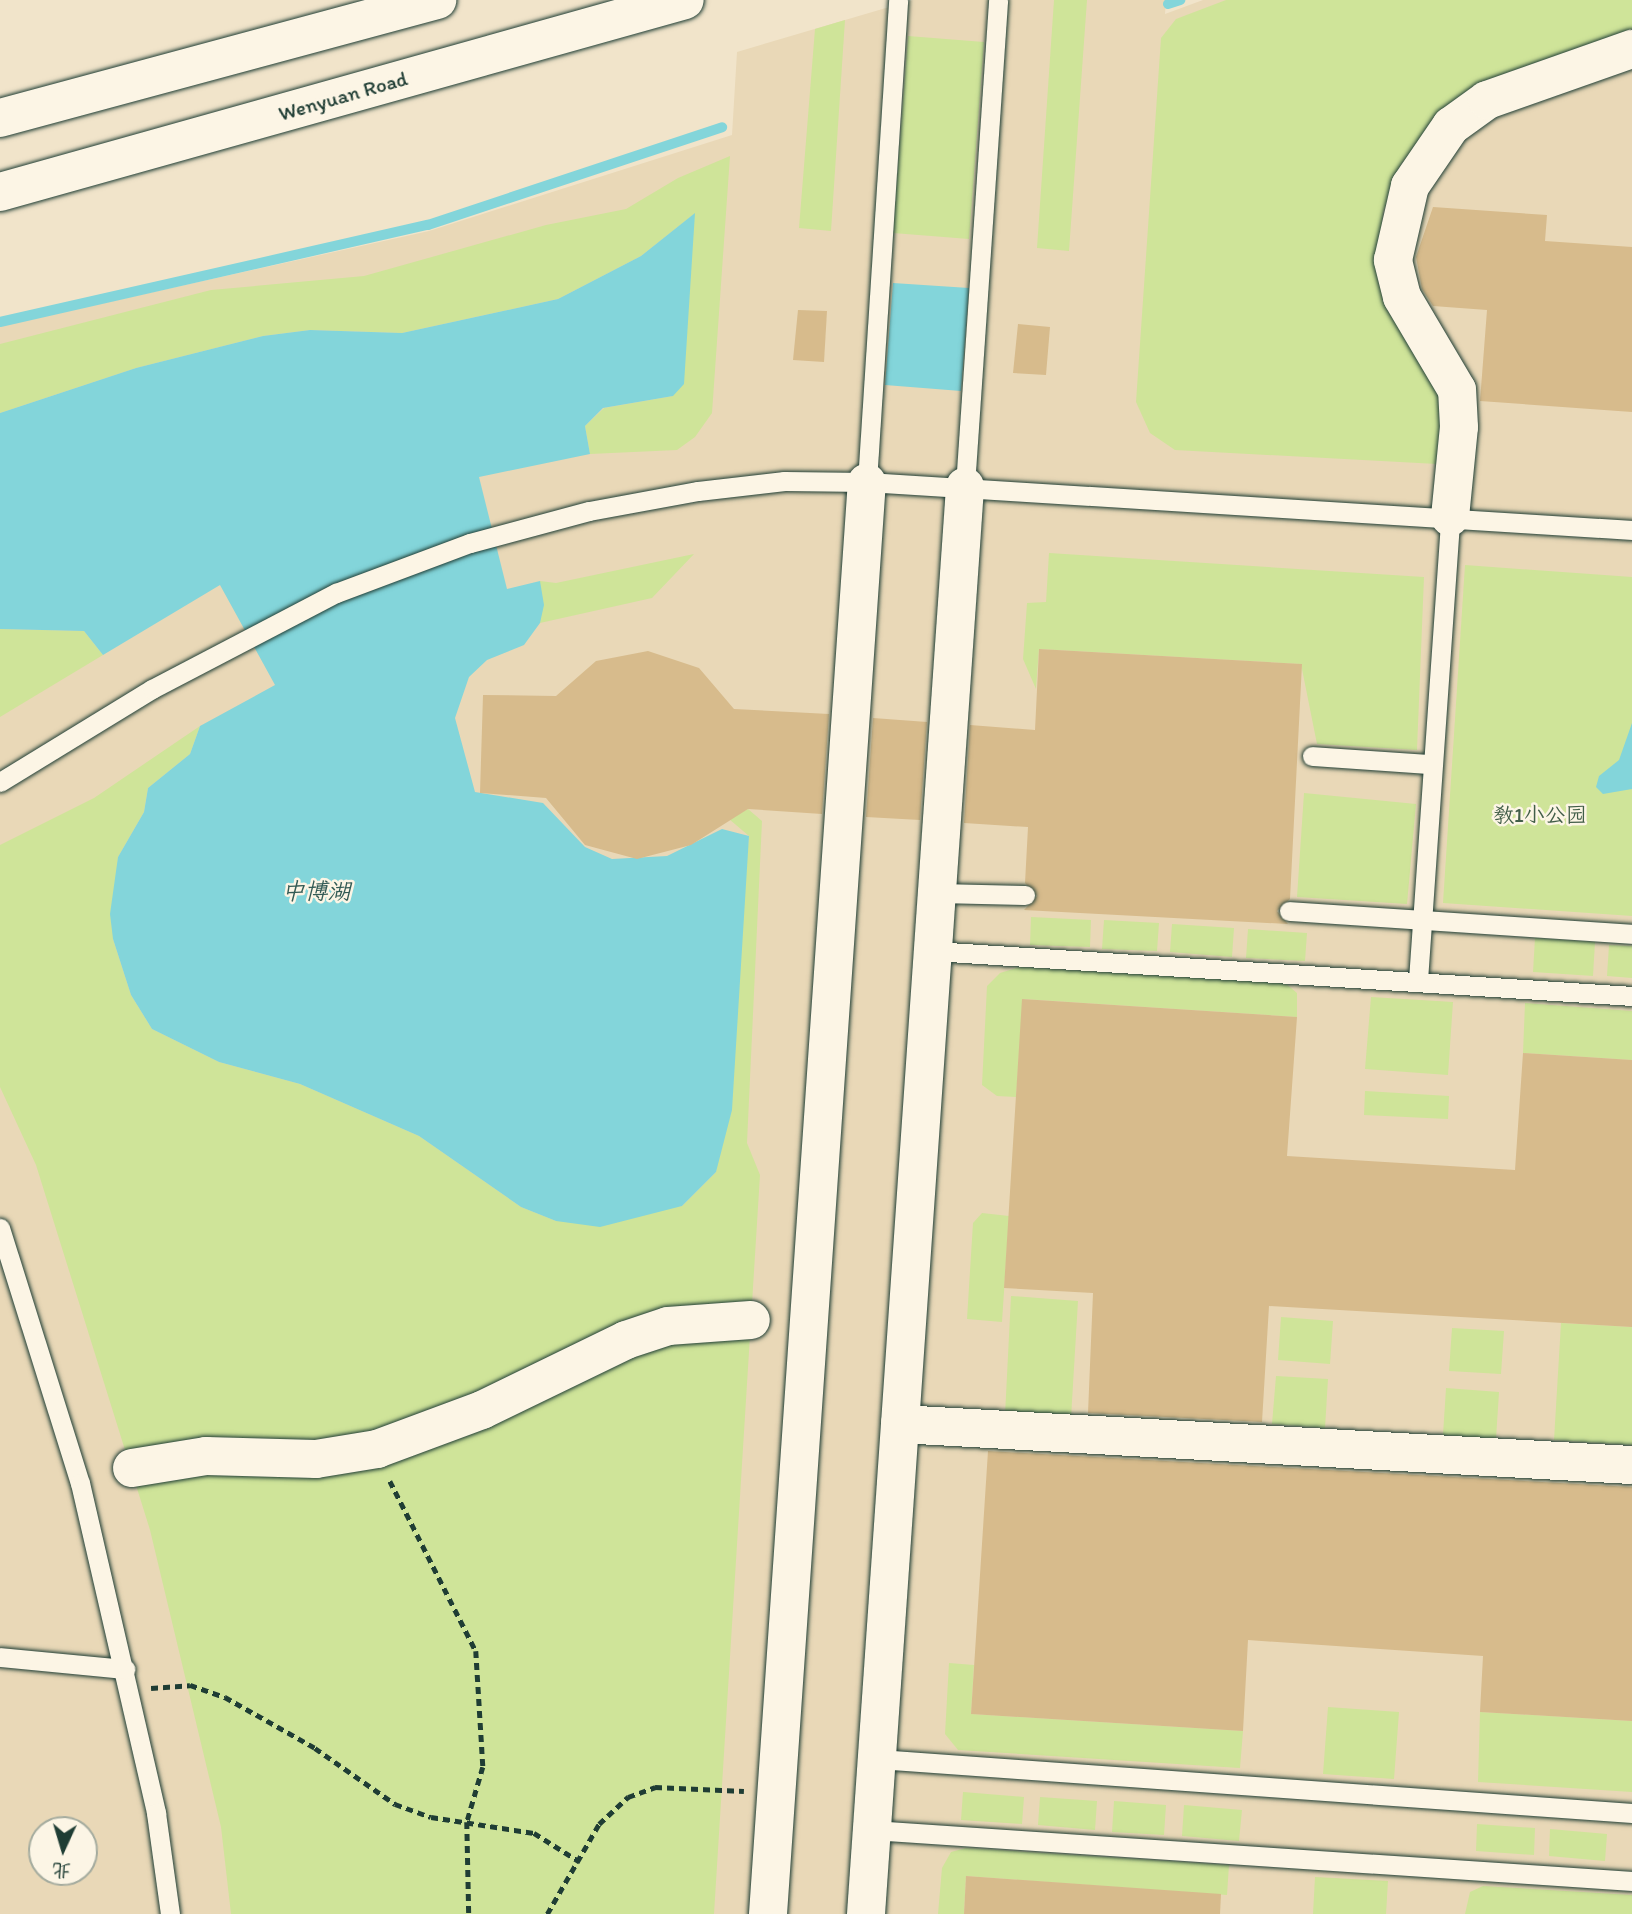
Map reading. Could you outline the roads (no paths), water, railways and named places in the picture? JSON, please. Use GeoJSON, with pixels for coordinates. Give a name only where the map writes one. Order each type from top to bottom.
{"type":"FeatureCollection","features":[{"type":"Feature","properties":{"kind":"street"},"geometry":{"type":"LineString","coordinates":[[0,118],[437,0]]}},
{"type":"Feature","properties":{"kind":"street","name":"Wenyuan Road"},"geometry":{"type":"LineString","coordinates":[[0,192],[685,0]]}},
{"type":"Feature","properties":{"kind":"street"},"geometry":{"type":"LineString","coordinates":[[1450,517],[1459,427],[1457,390],[1402,297],[1393,260],[1410,186],[1451,126],[1487,100],[1632,49]]}},
{"type":"Feature","properties":{"kind":"street"},"geometry":{"type":"LineString","coordinates":[[768,1914],[867,482]]}},
{"type":"Feature","properties":{"kind":"street"},"geometry":{"type":"LineString","coordinates":[[866,1914],[965,486]]}},
{"type":"Feature","properties":{"kind":"street"},"geometry":{"type":"LineString","coordinates":[[132,1468],[206,1456],[316,1459],[377,1449],[482,1410],[636,1337],[668,1326],[751,1320]]}},
{"type":"Feature","properties":{"kind":"street"},"geometry":{"type":"LineString","coordinates":[[900,1424],[1632,1465]]}},
{"type":"Feature","properties":{"kind":"lane"},"geometry":{"type":"LineString","coordinates":[[867,482],[898,0]]}},
{"type":"Feature","properties":{"kind":"lane"},"geometry":{"type":"LineString","coordinates":[[965,486],[998,0]]}},
{"type":"Feature","properties":{"kind":"lane"},"geometry":{"type":"LineString","coordinates":[[0,782],[152,689],[277,621],[370,579],[470,543],[589,511],[784,481],[867,482],[965,486],[1632,530]]}},
{"type":"Feature","properties":{"kind":"lane"},"geometry":{"type":"LineString","coordinates":[[1418,980],[1430,764],[1450,517]]}},
{"type":"Feature","properties":{"kind":"lane"},"geometry":{"type":"LineString","coordinates":[[1312,756],[1430,764]]}},
{"type":"Feature","properties":{"kind":"lane"},"geometry":{"type":"LineString","coordinates":[[937,893],[1025,895]]}},
{"type":"Feature","properties":{"kind":"lane"},"geometry":{"type":"LineString","coordinates":[[1289,911],[1632,934]]}},
{"type":"Feature","properties":{"kind":"lane"},"geometry":{"type":"LineString","coordinates":[[933,951],[1418,980],[1632,996]]}},
{"type":"Feature","properties":{"kind":"lane"},"geometry":{"type":"LineString","coordinates":[[0,1228],[80,1483],[125,1669],[170,1914]]}},
{"type":"Feature","properties":{"kind":"lane"},"geometry":{"type":"LineString","coordinates":[[0,1657],[125,1669]]}},
{"type":"Feature","properties":{"kind":"lane"},"geometry":{"type":"LineString","coordinates":[[877,1759],[1632,1813]]}},
{"type":"Feature","properties":{"kind":"lane"},"geometry":{"type":"LineString","coordinates":[[872,1830],[1632,1881]]}},
{"type":"Feature","properties":{"kind":"water","name":"中博湖"},"geometry":{"type":"Polygon","coordinates":[[[695,213],[684,384],[673,396],[603,408],[585,426],[590,454],[479,477],[507,589],[540,581],[544,605],[540,623],[524,645],[487,660],[469,677],[455,718],[475,792],[543,803],[585,847],[612,859],[667,856],[722,829],[749,836],[732,1110],[716,1172],[682,1206],[600,1227],[556,1221],[521,1207],[419,1136],[300,1084],[219,1062],[152,1029],[131,995],[113,939],[110,914],[118,857],[144,812],[148,788],[190,754],[200,726],[275,685],[220,585],[103,655],[84,631],[0,629],[0,413],[136,368],[263,336],[310,330],[402,333],[558,299],[641,256],[695,213]]]}},
{"type":"Feature","properties":{"kind":"water"},"geometry":{"type":"Polygon","coordinates":[[[893,283],[969,288],[961,391],[885,385],[893,283]]]}},
{"type":"Feature","properties":{"kind":"water"},"geometry":{"type":"Polygon","coordinates":[[[1632,723],[1632,789],[1603,794],[1596,787],[1599,776],[1619,760],[1632,723]]]}},
{"type":"Feature","properties":{"kind":"waterway"},"geometry":{"type":"LineString","coordinates":[[1168,4],[1180,0]]}},
{"type":"Feature","properties":{"kind":"waterway"},"geometry":{"type":"LineString","coordinates":[[0,322],[428,225],[722,127]]}},
{"type":"Feature","properties":{"kind":"park label","name":"教1小公园"},"geometry":{"type":"Point","coordinates":[1540,815]}}]}
